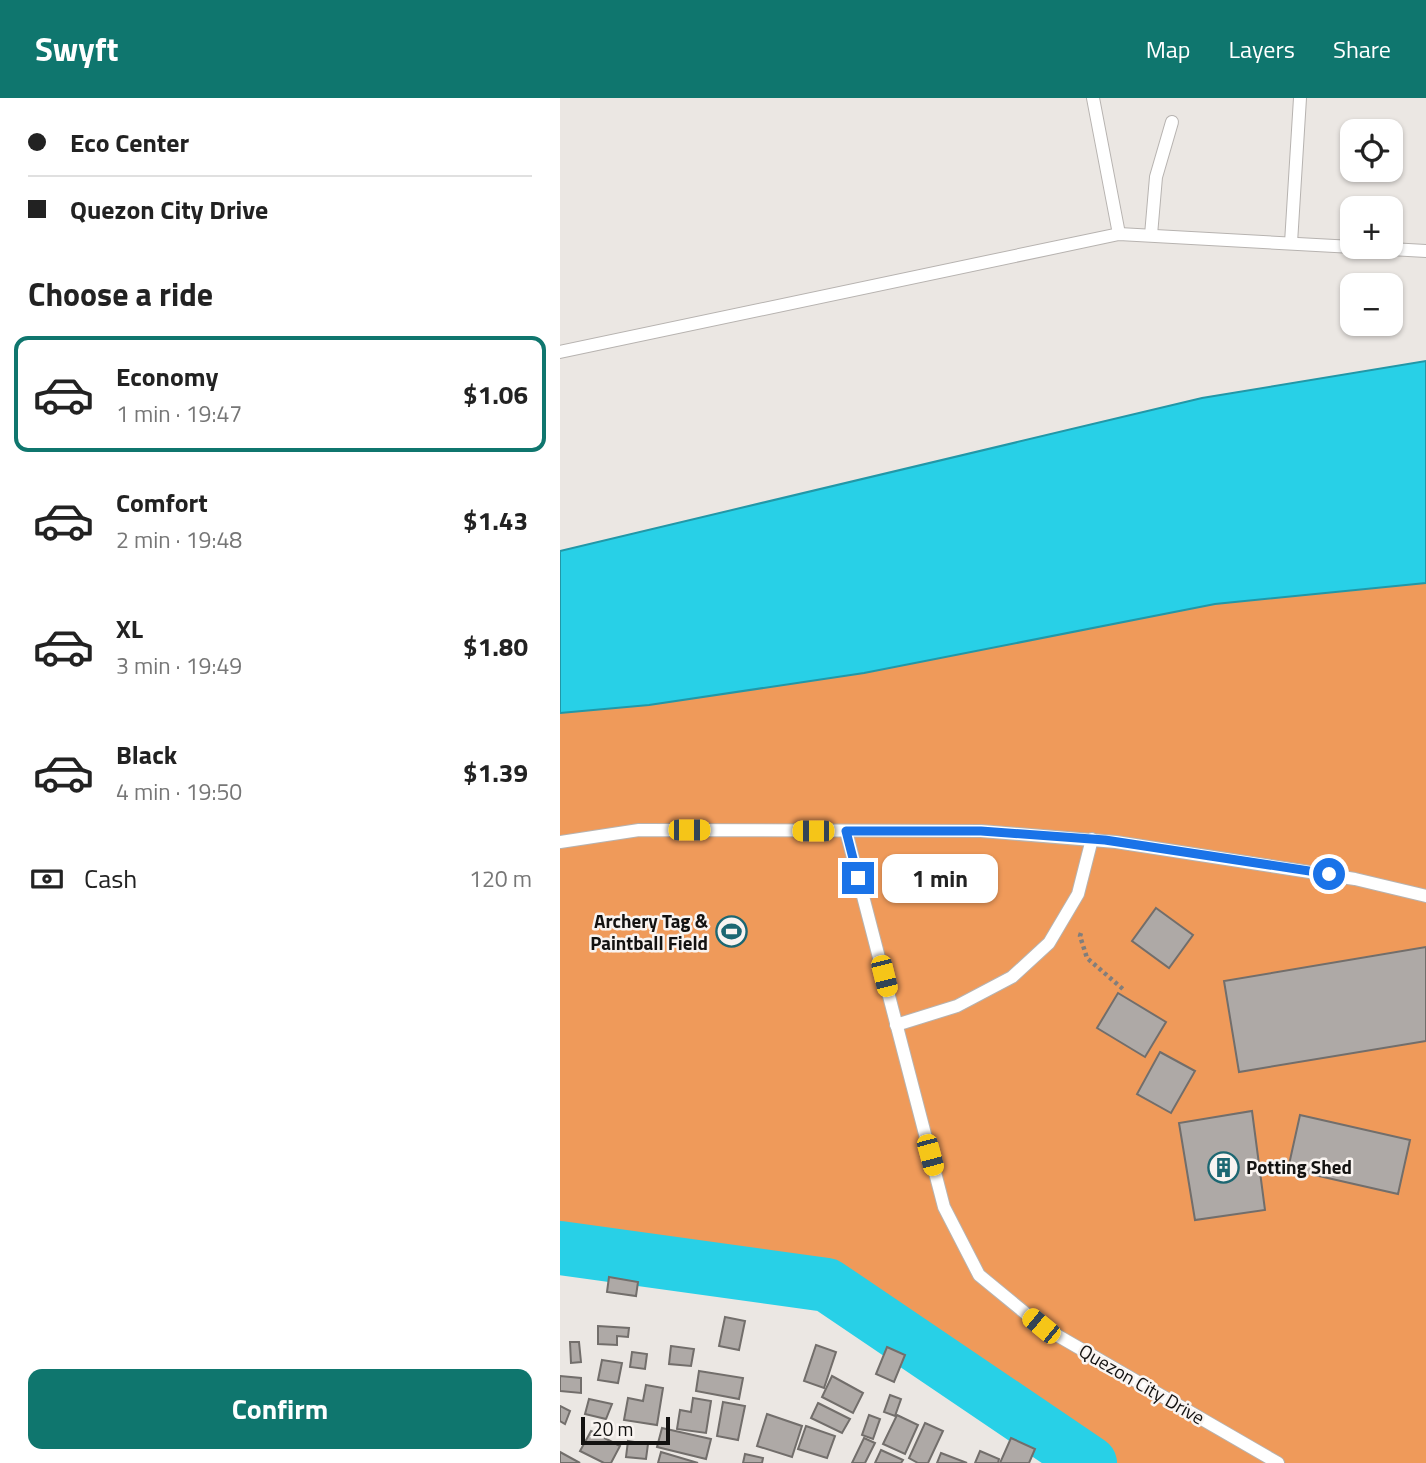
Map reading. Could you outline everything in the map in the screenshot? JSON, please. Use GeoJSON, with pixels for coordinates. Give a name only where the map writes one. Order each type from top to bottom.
{"type":"FeatureCollection","features":[{"type":"Feature","properties":{"kind":"lane"},"geometry":{"type":"LineString","coordinates":[[1093,98],[1119,234]]}},
{"type":"Feature","properties":{"kind":"lane"},"geometry":{"type":"LineString","coordinates":[[1291,243],[1300,98]]}},
{"type":"Feature","properties":{"kind":"lane"},"geometry":{"type":"LineString","coordinates":[[1151,234],[1156,177],[1172,122]]}},
{"type":"Feature","properties":{"kind":"lane"},"geometry":{"type":"LineString","coordinates":[[560,352],[1119,234],[1340,246]]}},
{"type":"Feature","properties":{"kind":"lane"},"geometry":{"type":"LineString","coordinates":[[1403,250],[1426,251]]}},
{"type":"Feature","properties":{"kind":"lane"},"geometry":{"type":"LineString","coordinates":[[560,842],[639,830],[981,831],[1116,842],[1355,878],[1426,895]]}},
{"type":"Feature","properties":{"kind":"lane","name":"Quezon City Drive"},"geometry":{"type":"LineString","coordinates":[[846,831],[944,1207],[979,1275],[1041,1326],[1278,1463]]}},
{"type":"Feature","properties":{"kind":"lane"},"geometry":{"type":"LineString","coordinates":[[897,1025],[957,1006],[1012,977],[1049,943],[1078,894],[1092,839]]}},
{"type":"Feature","properties":{"kind":"path"},"geometry":{"type":"LineString","coordinates":[[1083,924],[1080,936],[1087,958],[1125,990]]}},
{"type":"Feature","properties":{"kind":"shaded area"},"geometry":{"type":"Polygon","coordinates":[[[1426,583],[1426,1463],[1090,1463],[827,1285],[696,1291],[574,1268],[560,1274],[560,713],[649,705],[864,673],[1215,604],[1426,583]]]}},
{"type":"Feature","properties":{"kind":"water"},"geometry":{"type":"Polygon","coordinates":[[[1426,361],[1426,583],[1215,604],[864,673],[649,705],[560,713],[560,551],[1202,398],[1426,361]]]}},
{"type":"Feature","properties":{"kind":"building"},"geometry":{"type":"Polygon","coordinates":[[[1156,908],[1193,935],[1169,968],[1132,941],[1156,908]]]}},
{"type":"Feature","properties":{"kind":"building"},"geometry":{"type":"Polygon","coordinates":[[[1426,947],[1426,1041],[1239,1072],[1224,981],[1426,947]]]}},
{"type":"Feature","properties":{"kind":"building"},"geometry":{"type":"Polygon","coordinates":[[[1118,993],[1166,1022],[1145,1057],[1097,1028],[1118,993]]]}},
{"type":"Feature","properties":{"kind":"building"},"geometry":{"type":"Polygon","coordinates":[[[1160,1052],[1195,1071],[1171,1113],[1137,1094],[1160,1052]]]}},
{"type":"Feature","properties":{"kind":"building","name":"Potting Shed"},"geometry":{"type":"Polygon","coordinates":[[[1252,1111],[1265,1210],[1195,1220],[1179,1123],[1252,1111]]]}},
{"type":"Feature","properties":{"kind":"building"},"geometry":{"type":"Polygon","coordinates":[[[1300,1115],[1410,1140],[1398,1194],[1288,1169],[1300,1115]]]}},
{"type":"Feature","properties":{"kind":"building"},"geometry":{"type":"Polygon","coordinates":[[[609,1277],[638,1282],[636,1296],[607,1292],[609,1277]]]}},
{"type":"Feature","properties":{"kind":"building"},"geometry":{"type":"Polygon","coordinates":[[[725,1317],[745,1321],[739,1350],[719,1346],[725,1317]]]}},
{"type":"Feature","properties":{"kind":"building"},"geometry":{"type":"Polygon","coordinates":[[[598,1326],[629,1328],[628,1337],[617,1336],[617,1345],[598,1344],[598,1326]]]}},
{"type":"Feature","properties":{"kind":"building"},"geometry":{"type":"Polygon","coordinates":[[[570,1342],[579,1342],[581,1362],[571,1363],[570,1342]]]}},
{"type":"Feature","properties":{"kind":"building"},"geometry":{"type":"Polygon","coordinates":[[[816,1345],[836,1352],[824,1388],[804,1381],[816,1345]]]}},
{"type":"Feature","properties":{"kind":"building"},"geometry":{"type":"Polygon","coordinates":[[[671,1346],[694,1349],[691,1366],[669,1364],[671,1346]]]}},
{"type":"Feature","properties":{"kind":"building"},"geometry":{"type":"Polygon","coordinates":[[[887,1347],[905,1355],[894,1382],[876,1374],[887,1347]]]}},
{"type":"Feature","properties":{"kind":"building"},"geometry":{"type":"Polygon","coordinates":[[[632,1352],[647,1354],[645,1369],[630,1367],[632,1352]]]}},
{"type":"Feature","properties":{"kind":"building"},"geometry":{"type":"Polygon","coordinates":[[[602,1360],[622,1363],[618,1383],[598,1380],[602,1360]]]}},
{"type":"Feature","properties":{"kind":"building"},"geometry":{"type":"Polygon","coordinates":[[[699,1371],[743,1378],[739,1399],[696,1391],[699,1371]]]}},
{"type":"Feature","properties":{"kind":"building"},"geometry":{"type":"Polygon","coordinates":[[[560,1376],[581,1378],[581,1393],[560,1391],[560,1376]]]}},
{"type":"Feature","properties":{"kind":"building"},"geometry":{"type":"Polygon","coordinates":[[[832,1376],[863,1393],[853,1413],[822,1397],[832,1376]]]}},
{"type":"Feature","properties":{"kind":"building"},"geometry":{"type":"Polygon","coordinates":[[[646,1385],[663,1388],[657,1425],[624,1420],[628,1398],[643,1401],[646,1385]]]}},
{"type":"Feature","properties":{"kind":"building"},"geometry":{"type":"Polygon","coordinates":[[[890,1395],[901,1399],[895,1416],[884,1412],[890,1395]]]}},
{"type":"Feature","properties":{"kind":"building"},"geometry":{"type":"Polygon","coordinates":[[[693,1398],[711,1401],[706,1433],[677,1429],[680,1410],[691,1412],[693,1398]]]}},
{"type":"Feature","properties":{"kind":"building"},"geometry":{"type":"Polygon","coordinates":[[[589,1399],[612,1404],[606,1419],[585,1414],[589,1399]]]}},
{"type":"Feature","properties":{"kind":"building"},"geometry":{"type":"Polygon","coordinates":[[[723,1402],[745,1406],[738,1440],[717,1436],[723,1402]]]}},
{"type":"Feature","properties":{"kind":"building"},"geometry":{"type":"Polygon","coordinates":[[[818,1403],[850,1419],[842,1433],[811,1418],[818,1403]]]}},
{"type":"Feature","properties":{"kind":"building"},"geometry":{"type":"Polygon","coordinates":[[[560,1406],[570,1411],[565,1424],[560,1421],[560,1406]]]}},
{"type":"Feature","properties":{"kind":"building"},"geometry":{"type":"Polygon","coordinates":[[[767,1414],[802,1426],[792,1457],[757,1446],[767,1414]]]}},
{"type":"Feature","properties":{"kind":"building"},"geometry":{"type":"Polygon","coordinates":[[[869,1415],[880,1419],[873,1439],[862,1435],[869,1415]]]}},
{"type":"Feature","properties":{"kind":"building"},"geometry":{"type":"Polygon","coordinates":[[[897,1415],[918,1425],[905,1454],[883,1444],[897,1415]]]}},
{"type":"Feature","properties":{"kind":"building"},"geometry":{"type":"Polygon","coordinates":[[[925,1423],[943,1431],[928,1463],[918,1463],[909,1458],[925,1423]]]}},
{"type":"Feature","properties":{"kind":"building"},"geometry":{"type":"Polygon","coordinates":[[[806,1426],[835,1436],[827,1458],[798,1449],[806,1426]]]}},
{"type":"Feature","properties":{"kind":"building"},"geometry":{"type":"Polygon","coordinates":[[[662,1428],[711,1439],[706,1459],[657,1447],[662,1428]]]}},
{"type":"Feature","properties":{"kind":"building"},"geometry":{"type":"Polygon","coordinates":[[[591,1431],[620,1446],[611,1463],[604,1463],[580,1451],[591,1431]]]}},
{"type":"Feature","properties":{"kind":"building"},"geometry":{"type":"Polygon","coordinates":[[[864,1438],[875,1443],[865,1463],[852,1463],[864,1438]]]}},
{"type":"Feature","properties":{"kind":"building"},"geometry":{"type":"Polygon","coordinates":[[[1011,1438],[1035,1449],[1029,1463],[1000,1463],[1011,1438]]]}},
{"type":"Feature","properties":{"kind":"building"},"geometry":{"type":"Polygon","coordinates":[[[628,1441],[648,1444],[646,1459],[626,1457],[628,1441]]]}},
{"type":"Feature","properties":{"kind":"building"},"geometry":{"type":"Polygon","coordinates":[[[881,1450],[903,1460],[901,1463],[875,1463],[881,1450]]]}},
{"type":"Feature","properties":{"kind":"building"},"geometry":{"type":"Polygon","coordinates":[[[980,1451],[999,1459],[998,1463],[975,1463],[980,1451]]]}},
{"type":"Feature","properties":{"kind":"building"},"geometry":{"type":"Polygon","coordinates":[[[560,1452],[580,1463],[560,1463],[560,1452]]]}},
{"type":"Feature","properties":{"kind":"building"},"geometry":{"type":"Polygon","coordinates":[[[661,1452],[698,1463],[658,1463],[661,1452]]]}},
{"type":"Feature","properties":{"kind":"building"},"geometry":{"type":"Polygon","coordinates":[[[941,1453],[967,1463],[937,1463],[941,1453]]]}},
{"type":"Feature","properties":{"kind":"building"},"geometry":{"type":"Polygon","coordinates":[[[745,1454],[763,1458],[762,1463],[743,1463],[745,1454]]]}},
{"type":"Feature","properties":{"kind":"waterway"},"geometry":{"type":"LineString","coordinates":[[560,1248],[827,1285],[1090,1463]]}},
{"type":"Feature","properties":{"kind":"place","name":"Archery Tag & Paintball Field"},"geometry":{"type":"Point","coordinates":[731,932]}},
{"type":"Feature","properties":{"kind":"place","name":"Potting Shed"},"geometry":{"type":"Point","coordinates":[1223,1167]}},
{"type":"Feature","properties":{"kind":"route"},"geometry":{"type":"LineString","coordinates":[[858,878],[846,831],[981,831],[1105,840],[1329,874]]}}]}
